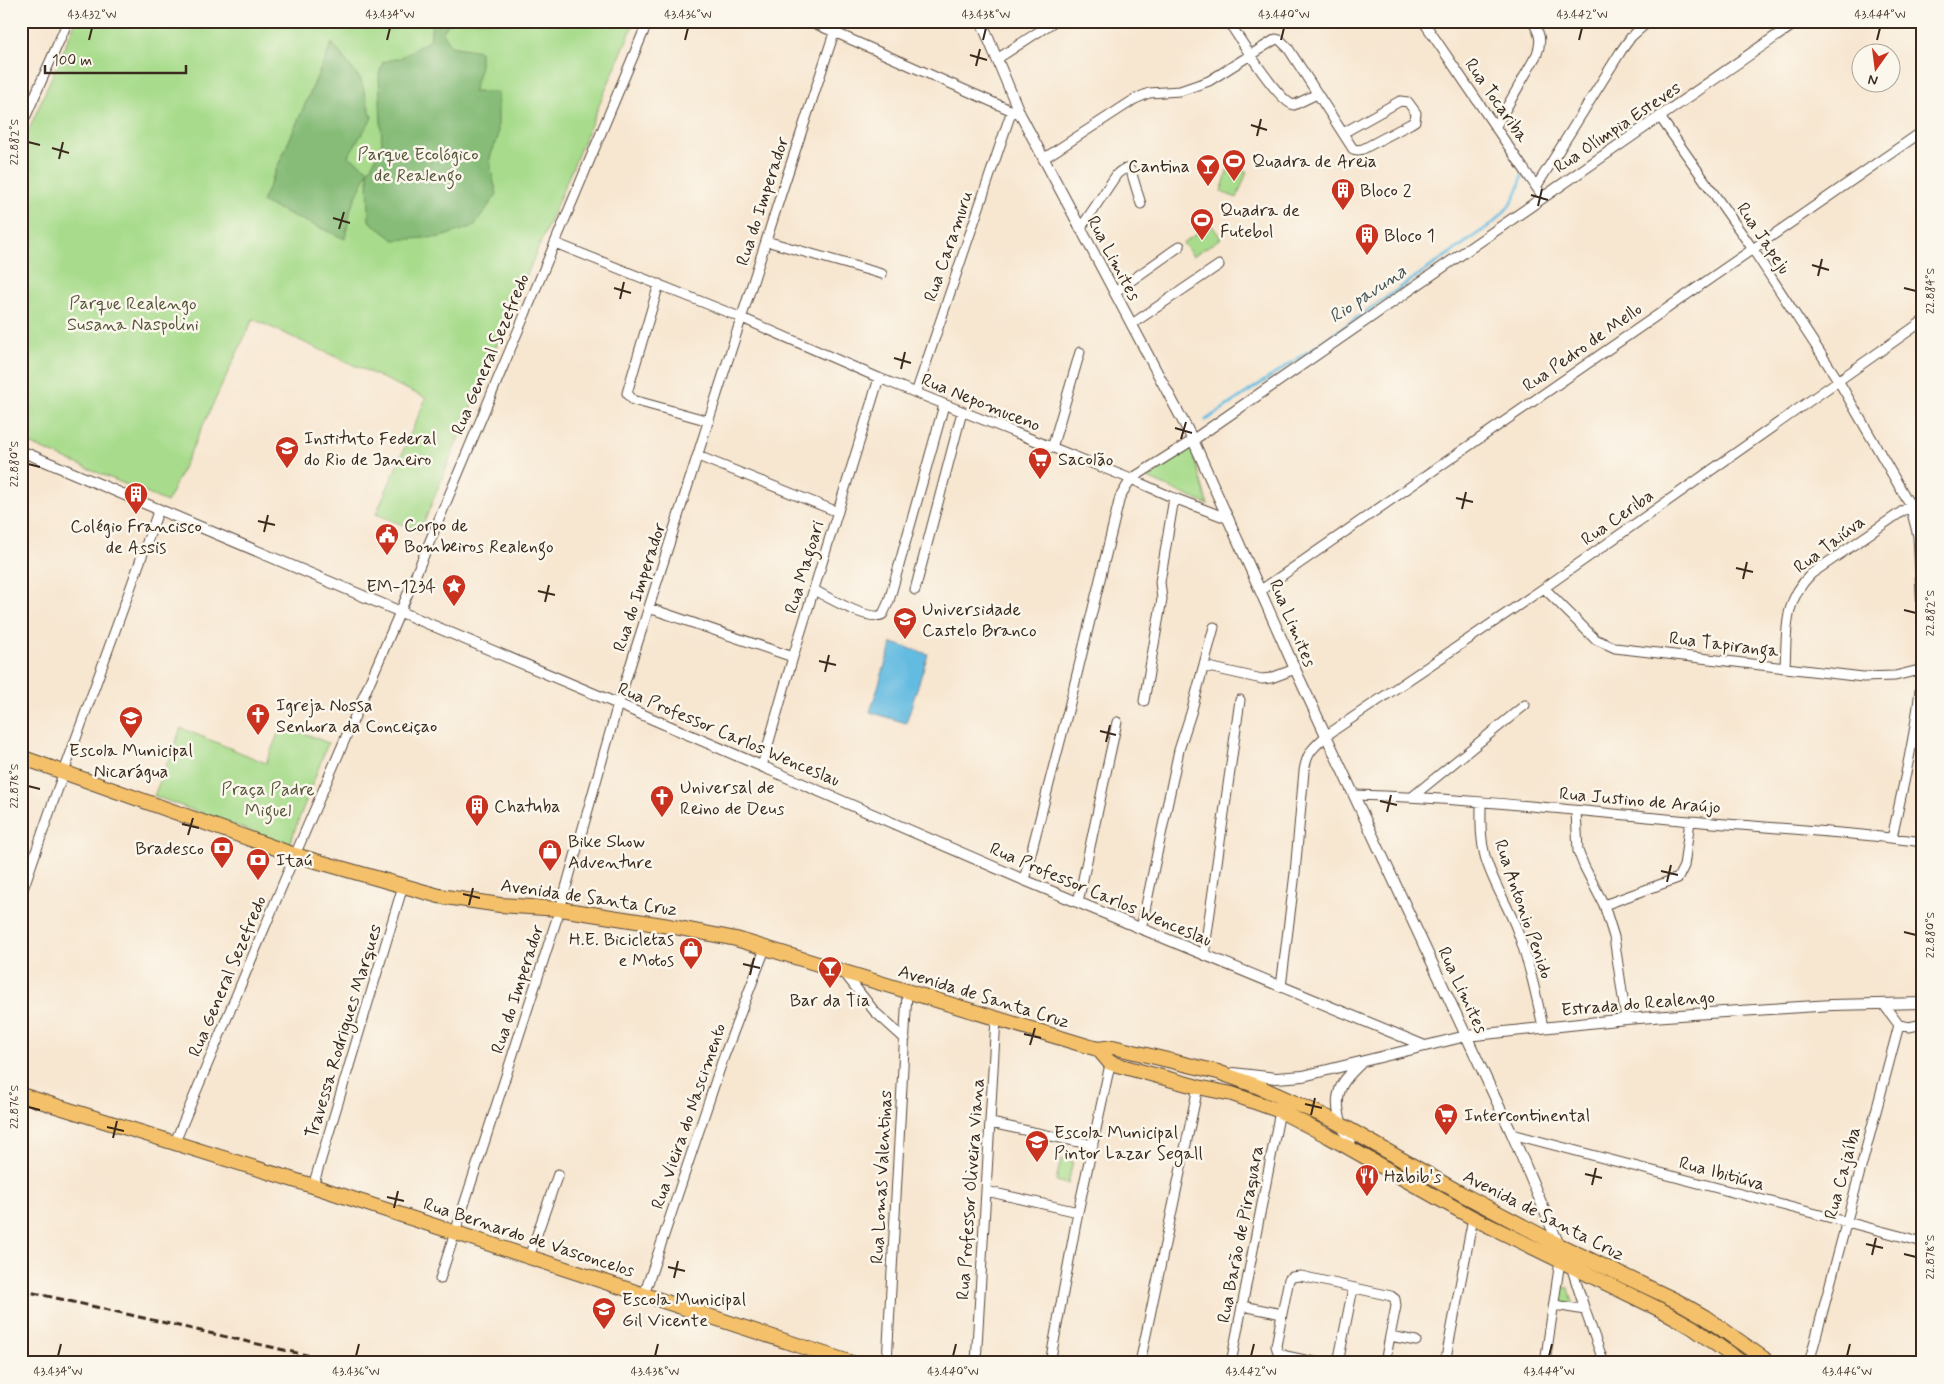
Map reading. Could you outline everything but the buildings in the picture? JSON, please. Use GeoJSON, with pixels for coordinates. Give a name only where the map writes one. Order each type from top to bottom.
{"type":"FeatureCollection","features":[{"type":"Feature","properties":{"kind":"main road","name":"Avenida de Santa Cruz"},"geometry":{"type":"LineString","coordinates":[[21,757],[295,855],[403,886],[454,898],[500,905],[560,909],[669,926],[736,940],[1098,1049],[1113,1047],[1218,1072],[1266,1090],[1343,1126],[1462,1194],[1558,1245],[1676,1301],[1704,1317],[1770,1363]]}},
{"type":"Feature","properties":{"kind":"main road"},"geometry":{"type":"LineString","coordinates":[[1098,1049],[1110,1063]]}},
{"type":"Feature","properties":{"kind":"main road","name":"Avenida de Santa Cruz"},"geometry":{"type":"LineString","coordinates":[[1110,1063],[1245,1098],[1280,1112],[1353,1150],[1473,1218],[1692,1327],[1742,1363]]}},
{"type":"Feature","properties":{"kind":"main road","name":"Rua Bernardo de Vasconcelos"},"geometry":{"type":"LineString","coordinates":[[21,1094],[314,1186],[852,1363]]}},
{"type":"Feature","properties":{"kind":"street"},"geometry":{"type":"LineString","coordinates":[[21,127],[68,21]]}},
{"type":"Feature","properties":{"kind":"street","name":"Rua General Sezefredo"},"geometry":{"type":"LineString","coordinates":[[175,1142],[648,21]]}},
{"type":"Feature","properties":{"kind":"street"},"geometry":{"type":"LineString","coordinates":[[809,21],[1016,112]]}},
{"type":"Feature","properties":{"kind":"street","name":"Rua do Imperador"},"geometry":{"type":"LineString","coordinates":[[440,1278],[560,909],[618,704],[838,21]]}},
{"type":"Feature","properties":{"kind":"street","name":"Rua Limites"},"geometry":{"type":"LineString","coordinates":[[981,21],[1016,112],[1066,201],[1193,440],[1295,669],[1512,1134],[1558,1245]]}},
{"type":"Feature","properties":{"kind":"street"},"geometry":{"type":"LineString","coordinates":[[997,59],[1055,21]]}},
{"type":"Feature","properties":{"kind":"street"},"geometry":{"type":"LineString","coordinates":[[1228,21],[1250,55],[1284,100],[1294,105],[1317,94]]}},
{"type":"Feature","properties":{"kind":"street","name":"Rua Tocariba"},"geometry":{"type":"LineString","coordinates":[[1423,21],[1544,196]]}},
{"type":"Feature","properties":{"kind":"street"},"geometry":{"type":"LineString","coordinates":[[1496,126],[1537,54],[1541,43],[1538,30],[1532,21]]}},
{"type":"Feature","properties":{"kind":"street","name":"Rua Olímpia Esteves"},"geometry":{"type":"LineString","coordinates":[[1131,478],[1193,440],[1798,21]]}},
{"type":"Feature","properties":{"kind":"street"},"geometry":{"type":"LineString","coordinates":[[1536,186],[1621,51],[1643,23]]}},
{"type":"Feature","properties":{"kind":"street"},"geometry":{"type":"LineString","coordinates":[[1043,160],[1134,99],[1149,93],[1185,90],[1209,81],[1273,39],[1280,40],[1288,48],[1353,149],[1358,150],[1410,124],[1415,121],[1416,113],[1408,102],[1400,101],[1343,133]]}},
{"type":"Feature","properties":{"kind":"street"},"geometry":{"type":"LineString","coordinates":[[21,104],[31,108]]}},
{"type":"Feature","properties":{"kind":"street","name":"Rua Caramuru"},"geometry":{"type":"LineString","coordinates":[[916,393],[1016,112]]}},
{"type":"Feature","properties":{"kind":"street","name":"Rua Japeju"},"geometry":{"type":"LineString","coordinates":[[1660,117],[1752,248],[1838,380],[1910,505],[1918,536],[1923,630]]}},
{"type":"Feature","properties":{"kind":"street","name":"Rua Pedro de Mello"},"geometry":{"type":"LineString","coordinates":[[1261,590],[1923,131]]}},
{"type":"Feature","properties":{"kind":"street"},"geometry":{"type":"LineString","coordinates":[[1080,229],[1117,174],[1122,170],[1128,169],[1131,171],[1141,204]]}},
{"type":"Feature","properties":{"kind":"street"},"geometry":{"type":"LineString","coordinates":[[766,241],[882,274]]}},
{"type":"Feature","properties":{"kind":"street","name":"Rua Nepomuceno"},"geometry":{"type":"LineString","coordinates":[[555,242],[742,318],[944,405],[1131,478],[1229,520]]}},
{"type":"Feature","properties":{"kind":"street"},"geometry":{"type":"LineString","coordinates":[[1115,292],[1180,246]]}},
{"type":"Feature","properties":{"kind":"street"},"geometry":{"type":"LineString","coordinates":[[1132,324],[1219,265]]}},
{"type":"Feature","properties":{"kind":"street"},"geometry":{"type":"LineString","coordinates":[[659,284],[627,393],[633,400],[710,421]]}},
{"type":"Feature","properties":{"kind":"street","name":"Rua Ceriba"},"geometry":{"type":"LineString","coordinates":[[1281,987],[1295,874],[1301,796],[1306,759],[1311,750],[1327,735],[1544,588],[1923,322]]}},
{"type":"Feature","properties":{"kind":"street"},"geometry":{"type":"LineString","coordinates":[[1052,448],[1080,352]]}},
{"type":"Feature","properties":{"kind":"street","name":"Rua Magoari"},"geometry":{"type":"LineString","coordinates":[[762,766],[793,657],[879,378]]}},
{"type":"Feature","properties":{"kind":"street"},"geometry":{"type":"LineString","coordinates":[[814,590],[853,610],[875,617],[883,614],[889,601],[944,405]]}},
{"type":"Feature","properties":{"kind":"street"},"geometry":{"type":"LineString","coordinates":[[915,590],[965,413]]}},
{"type":"Feature","properties":{"kind":"street","name":"Rua Professor Carlos Wenceslau"},"geometry":{"type":"LineString","coordinates":[[21,451],[618,704],[1024,880],[1425,1046]]}},
{"type":"Feature","properties":{"kind":"street"},"geometry":{"type":"LineString","coordinates":[[698,456],[838,512]]}},
{"type":"Feature","properties":{"kind":"street"},"geometry":{"type":"LineString","coordinates":[[1024,880],[1071,698],[1117,506],[1124,487],[1131,478]]}},
{"type":"Feature","properties":{"kind":"street","name":"Rua Taiúva"},"geometry":{"type":"LineString","coordinates":[[1785,667],[1789,612],[1794,596],[1801,584],[1811,574],[1923,497]]}},
{"type":"Feature","properties":{"kind":"street"},"geometry":{"type":"LineString","coordinates":[[1144,702],[1162,598],[1160,582],[1174,498]]}},
{"type":"Feature","properties":{"kind":"street"},"geometry":{"type":"LineString","coordinates":[[21,896],[159,509]]}},
{"type":"Feature","properties":{"kind":"street","name":"Rua Tapiranga"},"geometry":{"type":"LineString","coordinates":[[1544,588],[1595,639],[1615,648],[1883,678],[1923,669]]}},
{"type":"Feature","properties":{"kind":"street"},"geometry":{"type":"LineString","coordinates":[[649,608],[793,657]]}},
{"type":"Feature","properties":{"kind":"street"},"geometry":{"type":"LineString","coordinates":[[1142,929],[1179,750],[1214,627]]}},
{"type":"Feature","properties":{"kind":"street"},"geometry":{"type":"LineString","coordinates":[[1892,838],[1911,742],[1923,669],[1923,651]]}},
{"type":"Feature","properties":{"kind":"street"},"geometry":{"type":"LineString","coordinates":[[1204,666],[1262,679],[1271,678],[1295,669]]}},
{"type":"Feature","properties":{"kind":"street"},"geometry":{"type":"LineString","coordinates":[[1204,955],[1240,700]]}},
{"type":"Feature","properties":{"kind":"street"},"geometry":{"type":"LineString","coordinates":[[1412,797],[1525,705]]}},
{"type":"Feature","properties":{"kind":"street"},"geometry":{"type":"LineString","coordinates":[[1078,902],[1117,722]]}},
{"type":"Feature","properties":{"kind":"street","name":"Rua Justino de Araújo"},"geometry":{"type":"LineString","coordinates":[[1355,795],[1481,802],[1923,842]]}},
{"type":"Feature","properties":{"kind":"street","name":"Rua Antonio Penido"},"geometry":{"type":"LineString","coordinates":[[1481,802],[1482,843],[1486,858],[1527,957],[1535,984],[1543,1027]]}},
{"type":"Feature","properties":{"kind":"street"},"geometry":{"type":"LineString","coordinates":[[1576,811],[1578,851],[1604,905],[1616,948],[1626,1019]]}},
{"type":"Feature","properties":{"kind":"street"},"geometry":{"type":"LineString","coordinates":[[1604,905],[1678,878],[1684,866],[1690,821]]}},
{"type":"Feature","properties":{"kind":"street","name":"Travessa Rodrigues Marques"},"geometry":{"type":"LineString","coordinates":[[314,1186],[403,886]]}},
{"type":"Feature","properties":{"kind":"street","name":"Rua Vieira do Nascimento"},"geometry":{"type":"LineString","coordinates":[[648,1296],[723,1059],[765,949]]}},
{"type":"Feature","properties":{"kind":"street"},"geometry":{"type":"LineString","coordinates":[[845,974],[875,1012],[905,1039]]}},
{"type":"Feature","properties":{"kind":"street","name":"Rua Lomas Valentinas"},"geometry":{"type":"LineString","coordinates":[[888,1363],[907,993]]}},
{"type":"Feature","properties":{"kind":"street","name":"Estrada do Realengo"},"geometry":{"type":"LineString","coordinates":[[1218,1072],[1288,1078],[1361,1063],[1466,1036],[1543,1027],[1626,1019],[1832,1005],[1923,1003]]}},
{"type":"Feature","properties":{"kind":"street"},"geometry":{"type":"LineString","coordinates":[[1884,1004],[1898,1025],[1909,1027],[1923,1024]]}},
{"type":"Feature","properties":{"kind":"street","name":"Rua Professor Oliveira Viana"},"geometry":{"type":"LineString","coordinates":[[976,1363],[996,1018]]}},
{"type":"Feature","properties":{"kind":"street","name":"Rua Cajaíba"},"geometry":{"type":"LineString","coordinates":[[1816,1363],[1810,1358],[1898,1025]]}},
{"type":"Feature","properties":{"kind":"street"},"geometry":{"type":"LineString","coordinates":[[1385,1030],[1392,1037],[1394,1044],[1392,1051],[1387,1056]]}},
{"type":"Feature","properties":{"kind":"street"},"geometry":{"type":"LineString","coordinates":[[1050,1363],[1078,1212],[1113,1047]]}},
{"type":"Feature","properties":{"kind":"street"},"geometry":{"type":"LineString","coordinates":[[1353,1150],[1338,1112],[1338,1098],[1341,1086],[1361,1063]]}},
{"type":"Feature","properties":{"kind":"street"},"geometry":{"type":"LineString","coordinates":[[1140,1363],[1198,1087]]}},
{"type":"Feature","properties":{"kind":"street","name":"Rua Barão de Piraquara"},"geometry":{"type":"LineString","coordinates":[[1232,1363],[1280,1112]]}},
{"type":"Feature","properties":{"kind":"street"},"geometry":{"type":"LineString","coordinates":[[991,1122],[1093,1145]]}},
{"type":"Feature","properties":{"kind":"street","name":"Rua Ibitiúva"},"geometry":{"type":"LineString","coordinates":[[1512,1134],[1923,1242]]}},
{"type":"Feature","properties":{"kind":"street"},"geometry":{"type":"LineString","coordinates":[[529,1257],[558,1174]]}},
{"type":"Feature","properties":{"kind":"street"},"geometry":{"type":"LineString","coordinates":[[986,1190],[1078,1212]]}},
{"type":"Feature","properties":{"kind":"street"},"geometry":{"type":"LineString","coordinates":[[1445,1363],[1473,1218]]}},
{"type":"Feature","properties":{"kind":"street"},"geometry":{"type":"LineString","coordinates":[[1544,1363],[1554,1305],[1565,1264]]}},
{"type":"Feature","properties":{"kind":"street"},"geometry":{"type":"LineString","coordinates":[[1565,1264],[1585,1310],[1604,1363]]}},
{"type":"Feature","properties":{"kind":"street"},"geometry":{"type":"LineString","coordinates":[[1318,1363],[1286,1356],[1278,1352],[1276,1346],[1288,1284],[1292,1277],[1301,1276],[1391,1296],[1395,1299],[1396,1306],[1385,1363]]}},
{"type":"Feature","properties":{"kind":"street"},"geometry":{"type":"LineString","coordinates":[[1338,1363],[1353,1288]]}},
{"type":"Feature","properties":{"kind":"street"},"geometry":{"type":"LineString","coordinates":[[1554,1305],[1585,1310]]}},
{"type":"Feature","properties":{"kind":"street"},"geometry":{"type":"LineString","coordinates":[[1243,1306],[1282,1314]]}},
{"type":"Feature","properties":{"kind":"street"},"geometry":{"type":"LineString","coordinates":[[1390,1336],[1416,1341]]}},
{"type":"Feature","properties":{"kind":"green space"},"geometry":{"type":"Polygon","coordinates":[[[76,21],[635,21],[493,354],[420,532],[376,514],[426,398],[253,319],[167,502],[21,440],[21,148],[76,21]]]}},
{"type":"Feature","properties":{"kind":"green space","name":"Parque Ecológico de Realengo"},"geometry":{"type":"Polygon","coordinates":[[[432,21],[450,21],[443,32],[451,46],[480,51],[480,70],[473,92],[498,92],[498,137],[490,157],[497,194],[474,226],[441,237],[394,240],[369,221],[368,171],[351,208],[345,239],[262,202],[332,43],[361,80],[372,118],[348,156],[369,170],[382,146],[379,75],[383,62],[400,58],[430,40],[432,21]]]}},
{"type":"Feature","properties":{"kind":"green space","name":"Quadra de Areia"},"geometry":{"type":"Polygon","coordinates":[[[1229,165],[1247,172],[1237,198],[1221,192],[1229,165]]]}},
{"type":"Feature","properties":{"kind":"green space","name":"Quadra de Futebol"},"geometry":{"type":"Polygon","coordinates":[[[1211,224],[1221,238],[1193,256],[1183,243],[1211,224]]]}},
{"type":"Feature","properties":{"kind":"green space"},"geometry":{"type":"Polygon","coordinates":[[[1191,446],[1208,505],[1148,478],[1191,446]]]}},
{"type":"Feature","properties":{"kind":"green space","name":"Praça Padre Miguel"},"geometry":{"type":"Polygon","coordinates":[[[282,724],[328,743],[289,845],[154,796],[181,728],[266,763],[282,724]]]}},
{"type":"Feature","properties":{"kind":"green space"},"geometry":{"type":"Polygon","coordinates":[[[1061,1159],[1073,1161],[1068,1184],[1056,1181],[1061,1159]]]}},
{"type":"Feature","properties":{"kind":"green space"},"geometry":{"type":"Polygon","coordinates":[[[1563,1287],[1569,1288],[1574,1306],[1559,1304],[1563,1287]]]}},
{"type":"Feature","properties":{"kind":"water"},"geometry":{"type":"Polygon","coordinates":[[[892,643],[928,654],[906,723],[870,712],[892,643]]]}},
{"type":"Feature","properties":{"kind":"waterway","name":"Rio pavuna"},"geometry":{"type":"LineString","coordinates":[[1206,420],[1492,224],[1504,212],[1516,195],[1523,172]]}},
{"type":"Feature","properties":{"kind":"railway"},"geometry":{"type":"LineString","coordinates":[[21,1290],[341,1363]]}},
{"type":"Feature","properties":{"kind":"place","name":"Quadra de Areia"},"geometry":{"type":"Point","coordinates":[1234,182]}},
{"type":"Feature","properties":{"kind":"place","name":"Cantina"},"geometry":{"type":"Point","coordinates":[1208,187]}},
{"type":"Feature","properties":{"kind":"place","name":"Bloco 2"},"geometry":{"type":"Point","coordinates":[1343,211]}},
{"type":"Feature","properties":{"kind":"place","name":"Quadra de Futebol"},"geometry":{"type":"Point","coordinates":[1202,241]}},
{"type":"Feature","properties":{"kind":"place","name":"Bloco 1"},"geometry":{"type":"Point","coordinates":[1367,256]}},
{"type":"Feature","properties":{"kind":"place","name":"Instituto Federal do Rio de Janeiro"},"geometry":{"type":"Point","coordinates":[287,469]}},
{"type":"Feature","properties":{"kind":"place","name":"Sacolão"},"geometry":{"type":"Point","coordinates":[1040,480]}},
{"type":"Feature","properties":{"kind":"place","name":"Colégio Francisco de Assis"},"geometry":{"type":"Point","coordinates":[136,515]}},
{"type":"Feature","properties":{"kind":"place","name":"Corpo de Bombeiros Realengo"},"geometry":{"type":"Point","coordinates":[387,556]}},
{"type":"Feature","properties":{"kind":"place","name":"EM-1234"},"geometry":{"type":"Point","coordinates":[454,607]}},
{"type":"Feature","properties":{"kind":"place","name":"Universidade Castelo Branco"},"geometry":{"type":"Point","coordinates":[905,640]}},
{"type":"Feature","properties":{"kind":"place","name":"Igreja Nossa Senhora da Conceiçao"},"geometry":{"type":"Point","coordinates":[258,736]}},
{"type":"Feature","properties":{"kind":"place","name":"Escola Municipal Nicarágua"},"geometry":{"type":"Point","coordinates":[131,739]}},
{"type":"Feature","properties":{"kind":"place","name":"Universal de Reino de Deus"},"geometry":{"type":"Point","coordinates":[662,818]}},
{"type":"Feature","properties":{"kind":"place","name":"Chatuba"},"geometry":{"type":"Point","coordinates":[477,827]}},
{"type":"Feature","properties":{"kind":"place","name":"Bradesco"},"geometry":{"type":"Point","coordinates":[222,869]}},
{"type":"Feature","properties":{"kind":"place","name":"Bike Show Adventure"},"geometry":{"type":"Point","coordinates":[550,872]}},
{"type":"Feature","properties":{"kind":"place","name":"Itaú"},"geometry":{"type":"Point","coordinates":[258,881]}},
{"type":"Feature","properties":{"kind":"place","name":"H.E. Bicicletas e Motos"},"geometry":{"type":"Point","coordinates":[691,970]}},
{"type":"Feature","properties":{"kind":"place","name":"Bar da Tia"},"geometry":{"type":"Point","coordinates":[830,989]}},
{"type":"Feature","properties":{"kind":"place","name":"Intercontinental"},"geometry":{"type":"Point","coordinates":[1446,1136]}},
{"type":"Feature","properties":{"kind":"place","name":"Escola Municipal Pintor Lazar Segall"},"geometry":{"type":"Point","coordinates":[1037,1163]}},
{"type":"Feature","properties":{"kind":"place","name":"Habib's"},"geometry":{"type":"Point","coordinates":[1367,1197]}},
{"type":"Feature","properties":{"kind":"place","name":"Escola Municipal Gil Vicente"},"geometry":{"type":"Point","coordinates":[604,1330]}},
{"type":"Feature","properties":{"kind":"park label","name":"Parque Realengo Susana Naspolini"},"geometry":{"type":"Point","coordinates":[133,313]}}]}
